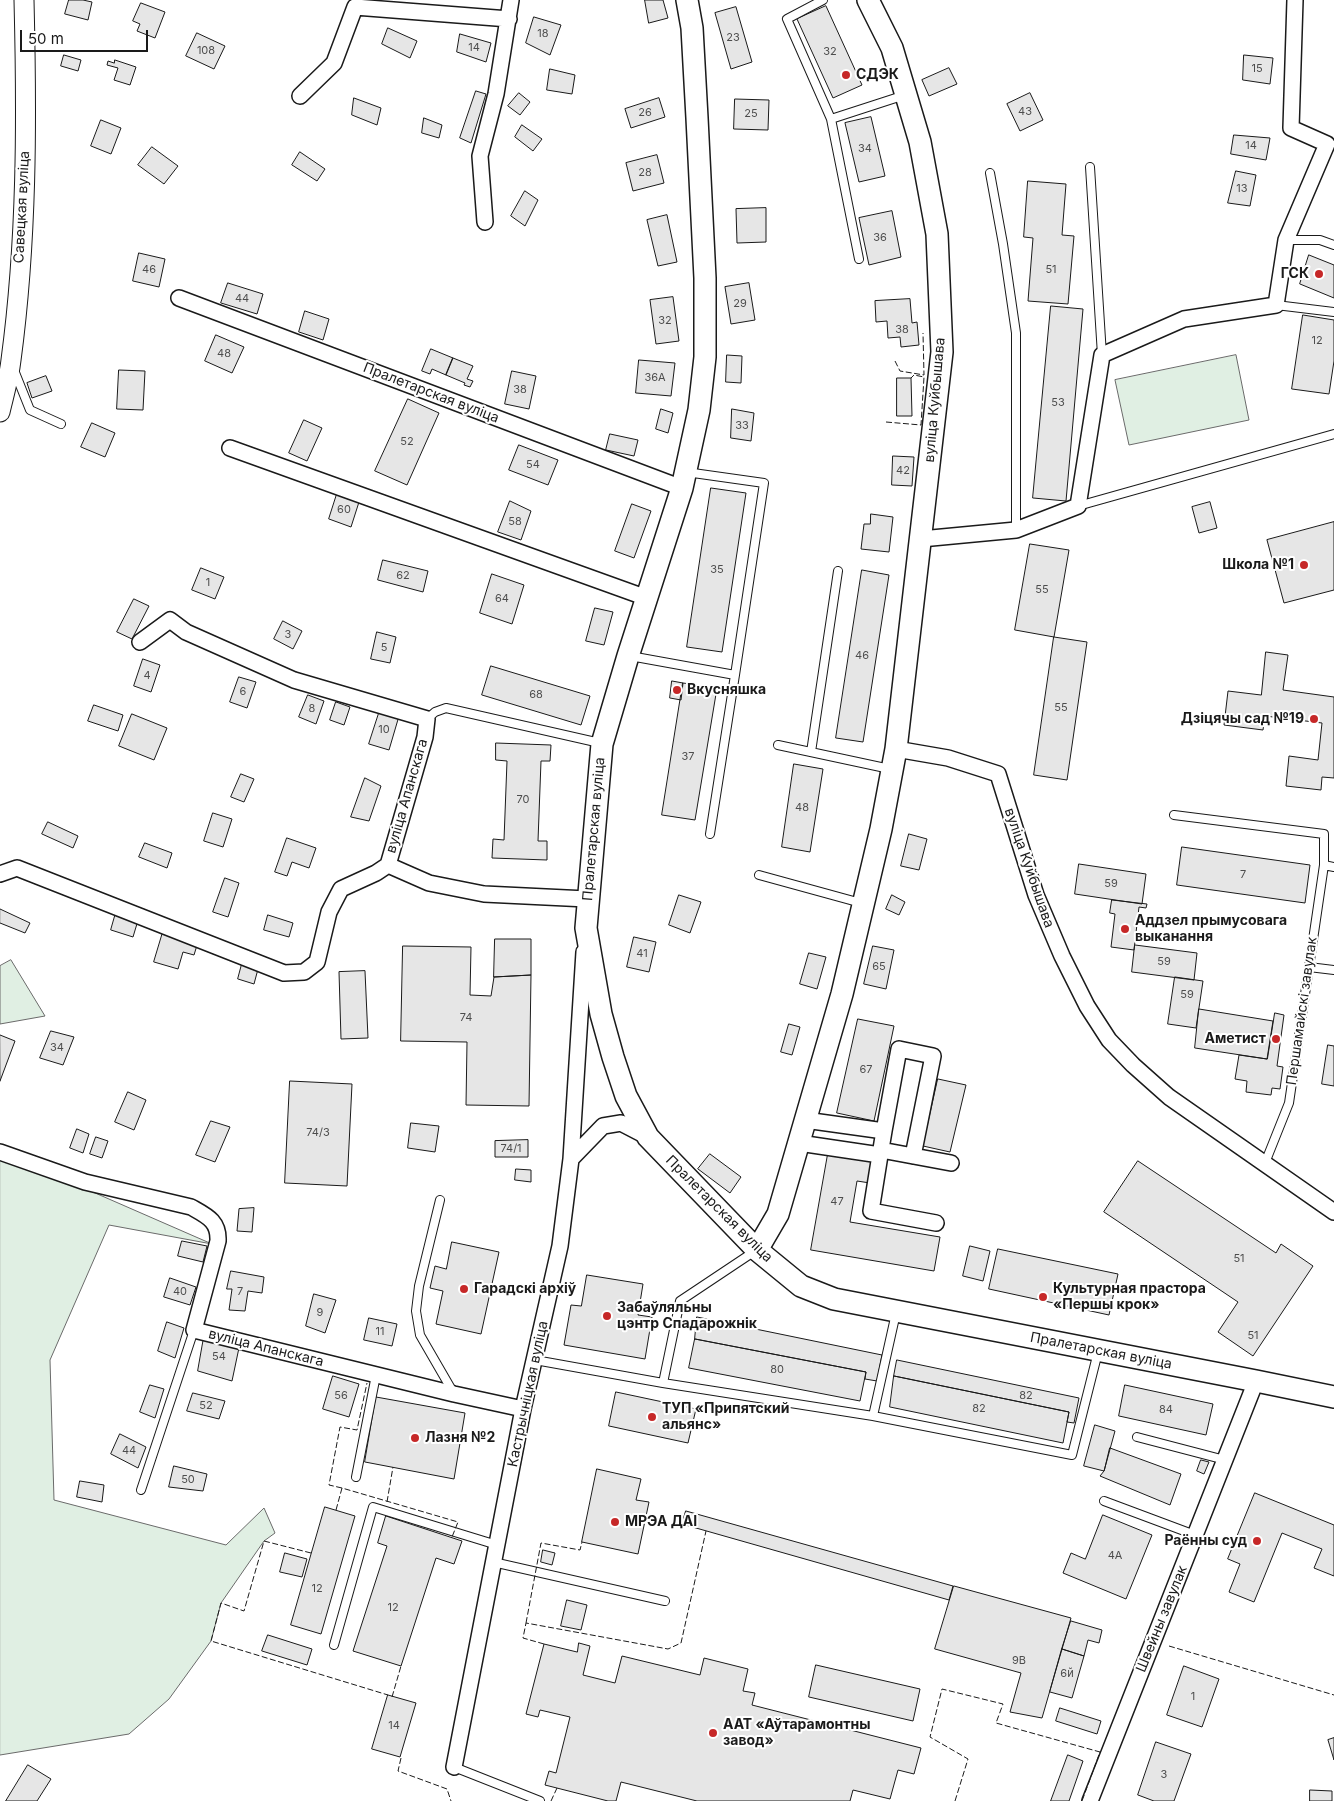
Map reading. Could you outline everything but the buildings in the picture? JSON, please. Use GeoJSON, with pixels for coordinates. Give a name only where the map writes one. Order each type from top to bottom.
{"type":"FeatureCollection","features":[{"type":"Feature","properties":{"kind":"main road","name":"Пралетарская вуліца"},"geometry":{"type":"LineString","coordinates":[[687,0],[692,28],[705,278],[705,357],[699,410],[684,480],[602,744],[587,899],[586,928],[601,1014],[626,1096],[648,1136],[757,1250],[801,1286],[834,1299],[1334,1397]]}},
{"type":"Feature","properties":{"kind":"main road","name":"вуліца Куйбышава"},"geometry":{"type":"LineString","coordinates":[[757,1250],[778,1214],[842,994],[881,829],[894,759],[942,352],[937,234],[920,142],[892,48],[868,0]]}},
{"type":"Feature","properties":{"kind":"street","name":"Савецкая вуліца"},"geometry":{"type":"LineString","coordinates":[[0,412],[11,361],[24,213],[26,57],[24,0]]}},
{"type":"Feature","properties":{"kind":"street"},"geometry":{"type":"LineString","coordinates":[[485,222],[480,156],[496,94],[511,0]]}},
{"type":"Feature","properties":{"kind":"street"},"geometry":{"type":"LineString","coordinates":[[921,539],[1016,530],[1078,506],[1102,356],[1184,319],[1276,305],[1286,240],[1327,144],[1291,128],[1295,0]]}},
{"type":"Feature","properties":{"kind":"street"},"geometry":{"type":"LineString","coordinates":[[300,96],[334,63],[355,7],[509,19]]}},
{"type":"Feature","properties":{"kind":"street","name":"Пралетарская вуліца"},"geometry":{"type":"LineString","coordinates":[[179,298],[684,480]]}},
{"type":"Feature","properties":{"kind":"street"},"geometry":{"type":"LineString","coordinates":[[230,448],[646,598]]}},
{"type":"Feature","properties":{"kind":"street","name":"вуліца Апанскага"},"geometry":{"type":"LineString","coordinates":[[0,874],[17,868],[284,973],[304,972],[317,962],[329,912],[341,889],[376,873],[388,865],[425,737],[427,719],[294,680],[186,632],[170,620],[140,642]]}},
{"type":"Feature","properties":{"kind":"street","name":"вуліца Куйбышава"},"geometry":{"type":"LineString","coordinates":[[894,759],[948,758],[998,774],[1036,895],[1062,956],[1087,1006],[1109,1040],[1133,1065],[1169,1097],[1334,1212]]}},
{"type":"Feature","properties":{"kind":"street"},"geometry":{"type":"LineString","coordinates":[[388,865],[429,883],[484,894],[587,899]]}},
{"type":"Feature","properties":{"kind":"street","name":"Кастрычніцкая вуліца"},"geometry":{"type":"LineString","coordinates":[[454,1766],[523,1409],[536,1360],[560,1246],[571,1159],[586,928]]}},
{"type":"Feature","properties":{"kind":"street"},"geometry":{"type":"LineString","coordinates":[[913,1156],[933,1056],[899,1049],[871,1212],[936,1223]]}},
{"type":"Feature","properties":{"kind":"street"},"geometry":{"type":"LineString","coordinates":[[805,1120],[884,1131]]}},
{"type":"Feature","properties":{"kind":"street"},"geometry":{"type":"LineString","coordinates":[[571,1159],[603,1126],[621,1123],[648,1136]]}},
{"type":"Feature","properties":{"kind":"street"},"geometry":{"type":"LineString","coordinates":[[798,1143],[913,1156],[951,1163]]}},
{"type":"Feature","properties":{"kind":"street","name":"вуліца Апанскага"},"geometry":{"type":"LineString","coordinates":[[0,1152],[85,1182],[192,1207],[206,1215],[214,1223],[218,1232],[218,1241],[194,1330],[454,1394],[523,1409]]}},
{"type":"Feature","properties":{"kind":"street","name":"Швейны завулак"},"geometry":{"type":"LineString","coordinates":[[1090,1801],[1256,1381]]}},
{"type":"Feature","properties":{"kind":"lane"},"geometry":{"type":"LineString","coordinates":[[823,0],[786,19],[831,119],[859,259]]}},
{"type":"Feature","properties":{"kind":"lane"},"geometry":{"type":"LineString","coordinates":[[831,119],[907,94]]}},
{"type":"Feature","properties":{"kind":"lane"},"geometry":{"type":"LineString","coordinates":[[1090,167],[1102,356]]}},
{"type":"Feature","properties":{"kind":"lane"},"geometry":{"type":"LineString","coordinates":[[990,173],[1016,333],[1016,530]]}},
{"type":"Feature","properties":{"kind":"lane"},"geometry":{"type":"LineString","coordinates":[[1286,240],[1320,240],[1334,245]]}},
{"type":"Feature","properties":{"kind":"lane"},"geometry":{"type":"LineString","coordinates":[[1276,305],[1334,312]]}},
{"type":"Feature","properties":{"kind":"lane"},"geometry":{"type":"LineString","coordinates":[[11,361],[30,410],[61,424]]}},
{"type":"Feature","properties":{"kind":"lane"},"geometry":{"type":"LineString","coordinates":[[1078,506],[1334,434]]}},
{"type":"Feature","properties":{"kind":"lane"},"geometry":{"type":"LineString","coordinates":[[684,480],[764,483],[710,834]]}},
{"type":"Feature","properties":{"kind":"lane"},"geometry":{"type":"LineString","coordinates":[[812,752],[838,571]]}},
{"type":"Feature","properties":{"kind":"lane"},"geometry":{"type":"LineString","coordinates":[[628,656],[735,675]]}},
{"type":"Feature","properties":{"kind":"lane"},"geometry":{"type":"LineString","coordinates":[[427,719],[435,712],[446,708],[602,744]]}},
{"type":"Feature","properties":{"kind":"lane"},"geometry":{"type":"LineString","coordinates":[[778,745],[812,752],[894,759]]}},
{"type":"Feature","properties":{"kind":"lane","name":"Першамайскі завулак"},"geometry":{"type":"LineString","coordinates":[[1174,815],[1324,834],[1324,865],[1288,1103],[1265,1163]]}},
{"type":"Feature","properties":{"kind":"lane"},"geometry":{"type":"LineString","coordinates":[[1324,865],[1334,867]]}},
{"type":"Feature","properties":{"kind":"lane"},"geometry":{"type":"LineString","coordinates":[[759,875],[863,904]]}},
{"type":"Feature","properties":{"kind":"lane"},"geometry":{"type":"LineString","coordinates":[[1309,967],[1334,970]]}},
{"type":"Feature","properties":{"kind":"lane"},"geometry":{"type":"LineString","coordinates":[[440,1200],[419,1286],[416,1311],[420,1335],[454,1394]]}},
{"type":"Feature","properties":{"kind":"lane"},"geometry":{"type":"LineString","coordinates":[[663,1383],[680,1301],[757,1250]]}},
{"type":"Feature","properties":{"kind":"lane"},"geometry":{"type":"LineString","coordinates":[[872,1416],[896,1311]]}},
{"type":"Feature","properties":{"kind":"lane"},"geometry":{"type":"LineString","coordinates":[[141,1490],[194,1330]]}},
{"type":"Feature","properties":{"kind":"lane"},"geometry":{"type":"LineString","coordinates":[[536,1360],[663,1383],[872,1416],[1072,1455],[1099,1350]]}},
{"type":"Feature","properties":{"kind":"lane"},"geometry":{"type":"LineString","coordinates":[[356,1477],[376,1375]]}},
{"type":"Feature","properties":{"kind":"lane"},"geometry":{"type":"LineString","coordinates":[[1136,1437],[1225,1460]]}},
{"type":"Feature","properties":{"kind":"lane"},"geometry":{"type":"LineString","coordinates":[[1104,1501],[1195,1535]]}},
{"type":"Feature","properties":{"kind":"lane"},"geometry":{"type":"LineString","coordinates":[[334,1645],[373,1507],[454,1530],[497,1545]]}},
{"type":"Feature","properties":{"kind":"lane"},"geometry":{"type":"LineString","coordinates":[[494,1562],[665,1601]]}},
{"type":"Feature","properties":{"kind":"lane"},"geometry":{"type":"LineString","coordinates":[[454,1766],[540,1801]]}},
{"type":"Feature","properties":{"kind":"green space"},"geometry":{"type":"Polygon","coordinates":[[[1236,355],[1249,420],[1129,445],[1115,380],[1236,355]]]}},
{"type":"Feature","properties":{"kind":"green space"},"geometry":{"type":"Polygon","coordinates":[[[11,960],[45,1016],[0,1024],[0,966],[11,960]]]}},
{"type":"Feature","properties":{"kind":"green space"},"geometry":{"type":"Polygon","coordinates":[[[0,1154],[212,1244],[109,1225],[50,1360],[54,1500],[226,1545],[264,1508],[275,1533],[264,1541],[221,1603],[211,1641],[169,1699],[129,1734],[0,1755],[0,1154]]]}},
{"type":"Feature","properties":{"kind":"fence"},"geometry":{"type":"LineString","coordinates":[[895,361],[900,371],[924,375],[923,333]]}},
{"type":"Feature","properties":{"kind":"fence"},"geometry":{"type":"LineString","coordinates":[[886,422],[921,425],[924,377],[914,375],[911,378]]}},
{"type":"Feature","properties":{"kind":"fence"},"geometry":{"type":"LineString","coordinates":[[342,1488],[329,1485],[340,1427],[357,1430],[367,1383]]}},
{"type":"Feature","properties":{"kind":"fence"},"geometry":{"type":"LineString","coordinates":[[387,1502],[393,1467]]}},
{"type":"Feature","properties":{"kind":"fence"},"geometry":{"type":"LineString","coordinates":[[336,1510],[342,1488],[458,1522],[452,1537]]}},
{"type":"Feature","properties":{"kind":"fence"},"geometry":{"type":"LineString","coordinates":[[544,1644],[523,1638],[526,1623],[668,1649],[681,1643],[706,1531]]}},
{"type":"Feature","properties":{"kind":"fence"},"geometry":{"type":"LineString","coordinates":[[311,1553],[264,1541],[244,1611],[221,1603],[211,1641],[388,1695]]}},
{"type":"Feature","properties":{"kind":"fence"},"geometry":{"type":"LineString","coordinates":[[526,1623],[541,1543],[580,1550],[582,1542]]}},
{"type":"Feature","properties":{"kind":"fence"},"geometry":{"type":"LineString","coordinates":[[1169,1646],[1334,1695]]}},
{"type":"Feature","properties":{"kind":"fence"},"geometry":{"type":"LineString","coordinates":[[392,1697],[401,1666]]}},
{"type":"Feature","properties":{"kind":"fence"},"geometry":{"type":"LineString","coordinates":[[955,1801],[968,1759],[930,1737],[942,1689],[1003,1704],[996,1723],[1100,1752],[1082,1801]]}},
{"type":"Feature","properties":{"kind":"fence"},"geometry":{"type":"LineString","coordinates":[[401,1758],[398,1771],[447,1789],[451,1801]]}},
{"type":"Feature","properties":{"kind":"fence"},"geometry":{"type":"LineString","coordinates":[[551,1801],[557,1788]]}},
{"type":"Feature","properties":{"kind":"place","name":"СДЭК"},"geometry":{"type":"Point","coordinates":[846,75]}},
{"type":"Feature","properties":{"kind":"place","name":"ГСК"},"geometry":{"type":"Point","coordinates":[1319,274]}},
{"type":"Feature","properties":{"kind":"place","name":"Школа №1"},"geometry":{"type":"Point","coordinates":[1304,565]}},
{"type":"Feature","properties":{"kind":"place","name":"Вкусняшка"},"geometry":{"type":"Point","coordinates":[677,690]}},
{"type":"Feature","properties":{"kind":"place","name":"Дзіцячы сад №19"},"geometry":{"type":"Point","coordinates":[1314,719]}},
{"type":"Feature","properties":{"kind":"place","name":"Аддзел прымусовага выканання"},"geometry":{"type":"Point","coordinates":[1125,929]}},
{"type":"Feature","properties":{"kind":"place","name":"Аметист"},"geometry":{"type":"Point","coordinates":[1276,1039]}},
{"type":"Feature","properties":{"kind":"place","name":"Гарадскі архіў"},"geometry":{"type":"Point","coordinates":[464,1289]}},
{"type":"Feature","properties":{"kind":"place","name":"Культурная прастора «Першы крок»"},"geometry":{"type":"Point","coordinates":[1043,1297]}},
{"type":"Feature","properties":{"kind":"place","name":"Забаўляльны цэнтр Спадарожнік"},"geometry":{"type":"Point","coordinates":[607,1316]}},
{"type":"Feature","properties":{"kind":"place","name":"ТУП «Припятский альянс»"},"geometry":{"type":"Point","coordinates":[652,1417]}},
{"type":"Feature","properties":{"kind":"place","name":"Лазня №2"},"geometry":{"type":"Point","coordinates":[415,1438]}},
{"type":"Feature","properties":{"kind":"place","name":"МРЭА ДАІ"},"geometry":{"type":"Point","coordinates":[615,1522]}},
{"type":"Feature","properties":{"kind":"place","name":"Раённы суд"},"geometry":{"type":"Point","coordinates":[1257,1541]}},
{"type":"Feature","properties":{"kind":"place","name":"ААТ «Аўтарамонтны завод»"},"geometry":{"type":"Point","coordinates":[713,1733]}}]}
